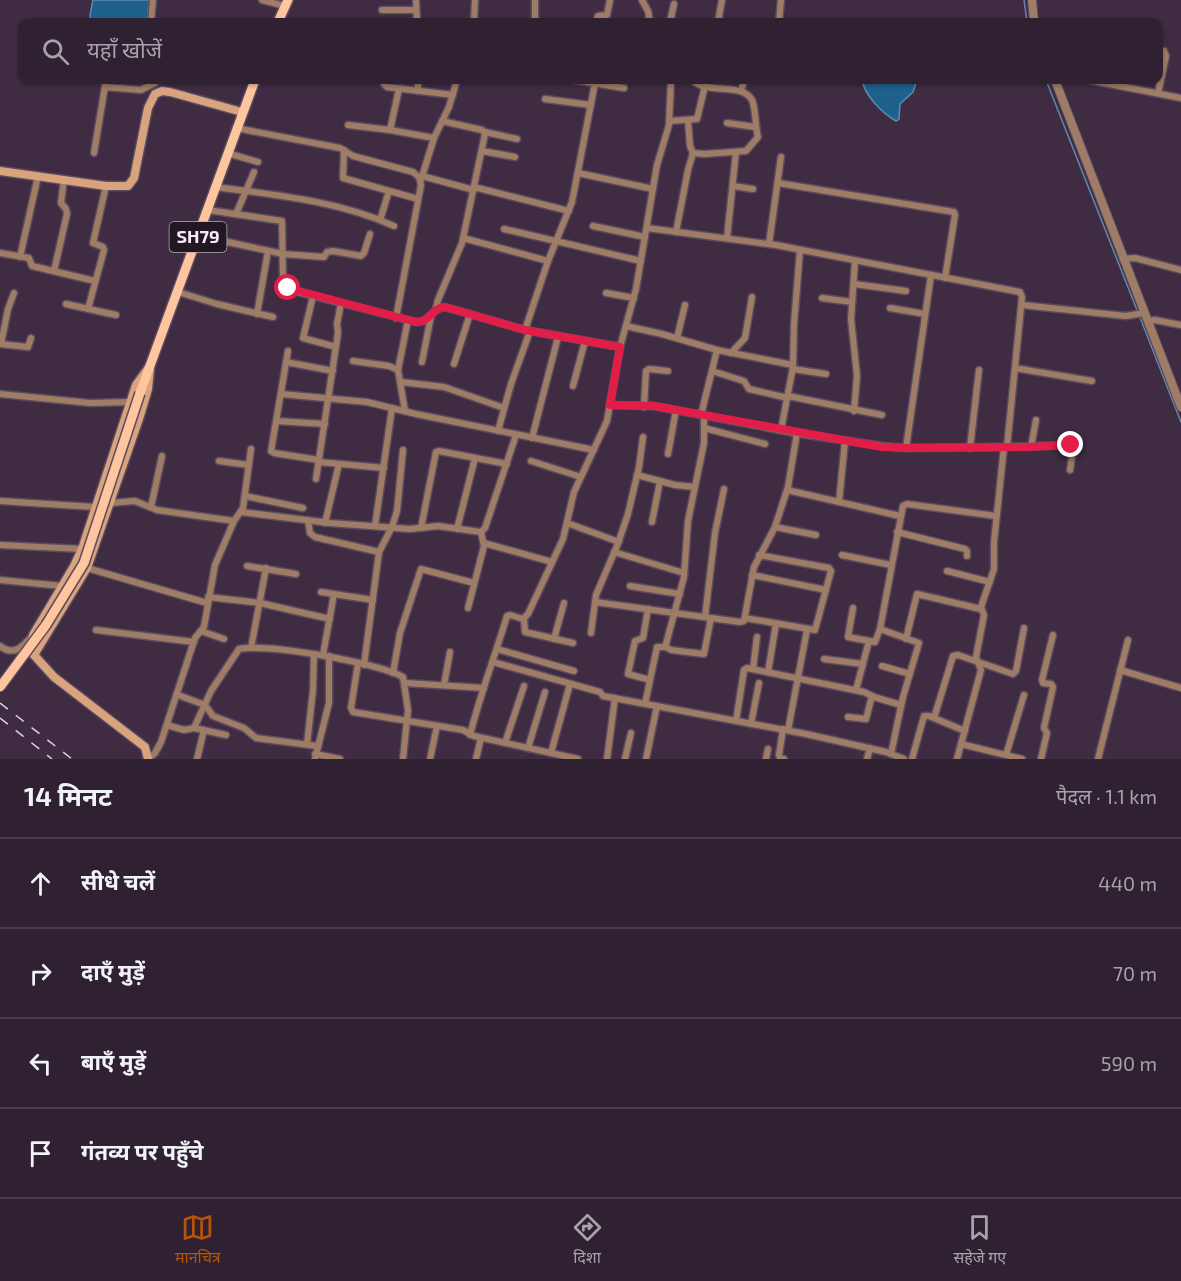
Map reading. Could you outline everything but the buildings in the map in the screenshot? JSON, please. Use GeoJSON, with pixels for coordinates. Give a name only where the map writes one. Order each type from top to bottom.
{"type":"FeatureCollection","features":[{"type":"Feature","properties":{"kind":"main road"},"geometry":{"type":"LineString","coordinates":[[280,18],[286,3]]}},
{"type":"Feature","properties":{"kind":"main road","name":"SH79"},"geometry":{"type":"LineString","coordinates":[[0,687],[46,625],[84,563],[140,393],[253,84]]}},
{"type":"Feature","properties":{"kind":"main road"},"geometry":{"type":"LineString","coordinates":[[0,171],[106,186],[128,186],[131,183],[148,108],[155,94],[162,92],[242,112]]}},
{"type":"Feature","properties":{"kind":"main road","name":"SH79"},"geometry":{"type":"LineString","coordinates":[[33,635],[74,567],[82,549],[136,385],[150,365]]}},
{"type":"Feature","properties":{"kind":"main road","name":"SH79"},"geometry":{"type":"LineString","coordinates":[[34,655],[87,568],[139,419],[150,380],[150,365]]}},
{"type":"Feature","properties":{"kind":"main road"},"geometry":{"type":"LineString","coordinates":[[33,635],[34,655],[54,677],[145,747],[148,759]]}},
{"type":"Feature","properties":{"kind":"street"},"geometry":{"type":"LineString","coordinates":[[151,18],[153,0]]}},
{"type":"Feature","properties":{"kind":"street"},"geometry":{"type":"LineString","coordinates":[[262,0],[286,3]]}},
{"type":"Feature","properties":{"kind":"street"},"geometry":{"type":"LineString","coordinates":[[416,0],[417,18]]}},
{"type":"Feature","properties":{"kind":"street"},"geometry":{"type":"LineString","coordinates":[[474,18],[475,0]]}},
{"type":"Feature","properties":{"kind":"street"},"geometry":{"type":"LineString","coordinates":[[535,0],[535,18]]}},
{"type":"Feature","properties":{"kind":"street"},"geometry":{"type":"LineString","coordinates":[[597,18],[608,15],[610,0]]}},
{"type":"Feature","properties":{"kind":"street"},"geometry":{"type":"LineString","coordinates":[[642,0],[649,18]]}},
{"type":"Feature","properties":{"kind":"street"},"geometry":{"type":"LineString","coordinates":[[719,18],[722,0]]}},
{"type":"Feature","properties":{"kind":"street"},"geometry":{"type":"LineString","coordinates":[[779,18],[781,0]]}},
{"type":"Feature","properties":{"kind":"street"},"geometry":{"type":"LineString","coordinates":[[1032,0],[1034,18]]}},
{"type":"Feature","properties":{"kind":"street"},"geometry":{"type":"LineString","coordinates":[[671,18],[674,4]]}},
{"type":"Feature","properties":{"kind":"street"},"geometry":{"type":"LineString","coordinates":[[382,10],[416,10]]}},
{"type":"Feature","properties":{"kind":"street"},"geometry":{"type":"LineString","coordinates":[[1163,70],[1166,56],[1164,51]]}},
{"type":"Feature","properties":{"kind":"street"},"geometry":{"type":"LineString","coordinates":[[94,153],[106,84]]}},
{"type":"Feature","properties":{"kind":"street"},"geometry":{"type":"LineString","coordinates":[[111,84],[141,90],[150,84]]}},
{"type":"Feature","properties":{"kind":"street"},"geometry":{"type":"LineString","coordinates":[[156,84],[162,92]]}},
{"type":"Feature","properties":{"kind":"street"},"geometry":{"type":"LineString","coordinates":[[385,84],[399,89],[453,95]]}},
{"type":"Feature","properties":{"kind":"street"},"geometry":{"type":"LineString","coordinates":[[418,84],[418,91]]}},
{"type":"Feature","properties":{"kind":"street"},"geometry":{"type":"LineString","coordinates":[[396,318],[422,178],[434,138],[456,84]]}},
{"type":"Feature","properties":{"kind":"street"},"geometry":{"type":"LineString","coordinates":[[498,431],[548,261],[569,211],[595,84]]}},
{"type":"Feature","properties":{"kind":"street"},"geometry":{"type":"LineString","coordinates":[[601,84],[624,88]]}},
{"type":"Feature","properties":{"kind":"street"},"geometry":{"type":"LineString","coordinates":[[573,643],[525,632],[524,618],[528,614],[563,539],[574,492],[607,421],[620,347],[634,298],[657,165],[667,136],[671,84]]}},
{"type":"Feature","properties":{"kind":"street"},"geometry":{"type":"LineString","coordinates":[[693,153],[749,150],[758,140],[752,100],[741,91],[701,84]]}},
{"type":"Feature","properties":{"kind":"street"},"geometry":{"type":"LineString","coordinates":[[741,91],[743,84]]}},
{"type":"Feature","properties":{"kind":"street"},"geometry":{"type":"LineString","coordinates":[[1057,84],[1181,406]]}},
{"type":"Feature","properties":{"kind":"street"},"geometry":{"type":"LineString","coordinates":[[1110,84],[1181,98]]}},
{"type":"Feature","properties":{"kind":"street"},"geometry":{"type":"LineString","coordinates":[[1158,93],[1160,84]]}},
{"type":"Feature","properties":{"kind":"street"},"geometry":{"type":"LineString","coordinates":[[669,121],[697,117],[705,86]]}},
{"type":"Feature","properties":{"kind":"street"},"geometry":{"type":"LineString","coordinates":[[390,130],[399,89]]}},
{"type":"Feature","properties":{"kind":"street"},"geometry":{"type":"LineString","coordinates":[[545,99],[591,105]]}},
{"type":"Feature","properties":{"kind":"street"},"geometry":{"type":"LineString","coordinates":[[676,232],[693,153],[690,146],[688,120]]}},
{"type":"Feature","properties":{"kind":"street"},"geometry":{"type":"LineString","coordinates":[[442,121],[517,139]]}},
{"type":"Feature","properties":{"kind":"street"},"geometry":{"type":"LineString","coordinates":[[728,123],[755,127]]}},
{"type":"Feature","properties":{"kind":"street"},"geometry":{"type":"LineString","coordinates":[[348,125],[434,138]]}},
{"type":"Feature","properties":{"kind":"street"},"geometry":{"type":"LineString","coordinates":[[236,128],[344,150],[353,156],[413,172],[422,178],[569,211]]}},
{"type":"Feature","properties":{"kind":"street"},"geometry":{"type":"LineString","coordinates":[[422,362],[438,300],[464,238],[484,132]]}},
{"type":"Feature","properties":{"kind":"street"},"geometry":{"type":"LineString","coordinates":[[344,150],[342,178],[418,199]]}},
{"type":"Feature","properties":{"kind":"street"},"geometry":{"type":"LineString","coordinates":[[482,151],[515,157]]}},
{"type":"Feature","properties":{"kind":"street"},"geometry":{"type":"LineString","coordinates":[[727,238],[736,152]]}},
{"type":"Feature","properties":{"kind":"street"},"geometry":{"type":"LineString","coordinates":[[227,153],[258,162]]}},
{"type":"Feature","properties":{"kind":"street"},"geometry":{"type":"LineString","coordinates":[[769,244],[781,157]]}},
{"type":"Feature","properties":{"kind":"street"},"geometry":{"type":"LineString","coordinates":[[236,214],[254,172]]}},
{"type":"Feature","properties":{"kind":"street"},"geometry":{"type":"LineString","coordinates":[[578,173],[653,189]]}},
{"type":"Feature","properties":{"kind":"street"},"geometry":{"type":"LineString","coordinates":[[20,257],[38,176]]}},
{"type":"Feature","properties":{"kind":"street"},"geometry":{"type":"LineString","coordinates":[[54,271],[67,214],[66,208],[61,203],[64,179]]}},
{"type":"Feature","properties":{"kind":"street"},"geometry":{"type":"LineString","coordinates":[[778,183],[954,212],[956,215],[945,278]]}},
{"type":"Feature","properties":{"kind":"street"},"geometry":{"type":"LineString","coordinates":[[88,309],[104,248],[93,243],[106,186]]}},
{"type":"Feature","properties":{"kind":"street"},"geometry":{"type":"LineString","coordinates":[[733,186],[753,189]]}},
{"type":"Feature","properties":{"kind":"street"},"geometry":{"type":"LineString","coordinates":[[216,187],[322,204],[394,226]]}},
{"type":"Feature","properties":{"kind":"street"},"geometry":{"type":"LineString","coordinates":[[380,220],[389,190]]}},
{"type":"Feature","properties":{"kind":"street"},"geometry":{"type":"LineString","coordinates":[[208,210],[282,221],[285,285],[294,291],[396,318],[421,322],[445,307],[528,331],[620,347]]}},
{"type":"Feature","properties":{"kind":"street"},"geometry":{"type":"LineString","coordinates":[[593,225],[645,237]]}},
{"type":"Feature","properties":{"kind":"street"},"geometry":{"type":"LineString","coordinates":[[647,228],[769,244],[1020,292],[1022,295],[1006,447],[996,516],[994,570],[981,609],[984,615],[976,657],[981,670],[957,759]]}},
{"type":"Feature","properties":{"kind":"street"},"geometry":{"type":"LineString","coordinates":[[504,229],[641,261]]}},
{"type":"Feature","properties":{"kind":"street"},"geometry":{"type":"LineString","coordinates":[[223,241],[283,254],[324,257],[327,252],[333,251],[361,256],[370,234]]}},
{"type":"Feature","properties":{"kind":"street"},"geometry":{"type":"LineString","coordinates":[[464,238],[548,261]]}},
{"type":"Feature","properties":{"kind":"street"},"geometry":{"type":"LineString","coordinates":[[781,430],[793,367],[794,324],[801,250]]}},
{"type":"Feature","properties":{"kind":"street"},"geometry":{"type":"LineString","coordinates":[[257,314],[268,251]]}},
{"type":"Feature","properties":{"kind":"street"},"geometry":{"type":"LineString","coordinates":[[0,253],[29,258],[32,266],[95,281]]}},
{"type":"Feature","properties":{"kind":"street"},"geometry":{"type":"LineString","coordinates":[[1123,259],[1135,258],[1181,270]]}},
{"type":"Feature","properties":{"kind":"street"},"geometry":{"type":"LineString","coordinates":[[854,411],[857,376],[851,323],[855,261]]}},
{"type":"Feature","properties":{"kind":"street"},"geometry":{"type":"LineString","coordinates":[[906,448],[931,275]]}},
{"type":"Feature","properties":{"kind":"street"},"geometry":{"type":"LineString","coordinates":[[854,284],[906,291]]}},
{"type":"Feature","properties":{"kind":"street"},"geometry":{"type":"LineString","coordinates":[[178,292],[273,317]]}},
{"type":"Feature","properties":{"kind":"street"},"geometry":{"type":"LineString","coordinates":[[606,292],[634,298]]}},
{"type":"Feature","properties":{"kind":"street"},"geometry":{"type":"LineString","coordinates":[[14,293],[8,309],[1,344],[28,347],[31,338]]}},
{"type":"Feature","properties":{"kind":"street"},"geometry":{"type":"LineString","coordinates":[[313,296],[303,338],[336,347]]}},
{"type":"Feature","properties":{"kind":"street"},"geometry":{"type":"LineString","coordinates":[[731,353],[744,342],[753,297]]}},
{"type":"Feature","properties":{"kind":"street"},"geometry":{"type":"LineString","coordinates":[[822,298],[852,302]]}},
{"type":"Feature","properties":{"kind":"street"},"geometry":{"type":"LineString","coordinates":[[316,479],[333,372],[337,324],[342,303]]}},
{"type":"Feature","properties":{"kind":"street"},"geometry":{"type":"LineString","coordinates":[[66,304],[116,315]]}},
{"type":"Feature","properties":{"kind":"street"},"geometry":{"type":"LineString","coordinates":[[677,338],[685,305]]}},
{"type":"Feature","properties":{"kind":"street"},"geometry":{"type":"LineString","coordinates":[[1022,305],[1145,316],[1181,325]]}},
{"type":"Feature","properties":{"kind":"street"},"geometry":{"type":"LineString","coordinates":[[890,308],[925,314]]}},
{"type":"Feature","properties":{"kind":"street"},"geometry":{"type":"LineString","coordinates":[[454,364],[470,314]]}},
{"type":"Feature","properties":{"kind":"street"},"geometry":{"type":"LineString","coordinates":[[405,411],[398,370],[408,320]]}},
{"type":"Feature","properties":{"kind":"street"},"geometry":{"type":"LineString","coordinates":[[626,326],[717,350],[826,374]]}},
{"type":"Feature","properties":{"kind":"street"},"geometry":{"type":"LineString","coordinates":[[532,438],[558,337]]}},
{"type":"Feature","properties":{"kind":"street"},"geometry":{"type":"LineString","coordinates":[[573,386],[585,341]]}},
{"type":"Feature","properties":{"kind":"street"},"geometry":{"type":"LineString","coordinates":[[666,647],[684,573],[688,521],[704,443],[702,415],[717,350]]}},
{"type":"Feature","properties":{"kind":"street"},"geometry":{"type":"LineString","coordinates":[[288,351],[272,452],[339,464],[384,468]]}},
{"type":"Feature","properties":{"kind":"street"},"geometry":{"type":"LineString","coordinates":[[353,361],[390,366],[398,370]]}},
{"type":"Feature","properties":{"kind":"street"},"geometry":{"type":"LineString","coordinates":[[286,362],[333,372]]}},
{"type":"Feature","properties":{"kind":"street"},"geometry":{"type":"LineString","coordinates":[[1015,368],[1092,381]]}},
{"type":"Feature","properties":{"kind":"street"},"geometry":{"type":"LineString","coordinates":[[644,407],[646,371],[649,369],[668,370]]}},
{"type":"Feature","properties":{"kind":"street"},"geometry":{"type":"LineString","coordinates":[[970,448],[979,370]]}},
{"type":"Feature","properties":{"kind":"street"},"geometry":{"type":"LineString","coordinates":[[712,371],[744,381],[749,388],[882,415]]}},
{"type":"Feature","properties":{"kind":"street"},"geometry":{"type":"LineString","coordinates":[[401,382],[444,387],[504,408]]}},
{"type":"Feature","properties":{"kind":"street"},"geometry":{"type":"LineString","coordinates":[[0,394],[90,403],[130,402]]}},
{"type":"Feature","properties":{"kind":"street"},"geometry":{"type":"LineString","coordinates":[[281,394],[368,402],[594,450]]}},
{"type":"Feature","properties":{"kind":"street"},"geometry":{"type":"LineString","coordinates":[[610,405],[654,406],[797,433],[906,448],[1071,445],[1073,449],[1070,470]]}},
{"type":"Feature","properties":{"kind":"street"},"geometry":{"type":"LineString","coordinates":[[375,526],[392,408]]}},
{"type":"Feature","properties":{"kind":"street"},"geometry":{"type":"LineString","coordinates":[[668,454],[676,410]]}},
{"type":"Feature","properties":{"kind":"street"},"geometry":{"type":"LineString","coordinates":[[1031,447],[1036,420]]}},
{"type":"Feature","properties":{"kind":"street"},"geometry":{"type":"LineString","coordinates":[[276,421],[325,424]]}},
{"type":"Feature","properties":{"kind":"street"},"geometry":{"type":"LineString","coordinates":[[704,428],[765,444]]}},
{"type":"Feature","properties":{"kind":"street"},"geometry":{"type":"LineString","coordinates":[[595,602],[740,622],[745,618],[752,575],[759,555],[775,527],[787,490],[797,433]]}},
{"type":"Feature","properties":{"kind":"street"},"geometry":{"type":"LineString","coordinates":[[468,608],[484,543],[481,532],[516,435]]}},
{"type":"Feature","properties":{"kind":"street"},"geometry":{"type":"LineString","coordinates":[[591,633],[598,589],[619,542],[637,475],[643,437]]}},
{"type":"Feature","properties":{"kind":"street"},"geometry":{"type":"LineString","coordinates":[[839,502],[845,441]]}},
{"type":"Feature","properties":{"kind":"street"},"geometry":{"type":"LineString","coordinates":[[148,759],[158,748],[197,634],[204,627],[215,565],[234,521],[241,512],[251,449]]}},
{"type":"Feature","properties":{"kind":"street"},"geometry":{"type":"LineString","coordinates":[[403,450],[398,504],[392,527],[379,552],[373,600],[351,710],[407,722],[462,730],[481,738],[578,759]]}},
{"type":"Feature","properties":{"kind":"street"},"geometry":{"type":"LineString","coordinates":[[421,528],[436,452],[507,464]]}},
{"type":"Feature","properties":{"kind":"street"},"geometry":{"type":"LineString","coordinates":[[151,507],[162,456]]}},
{"type":"Feature","properties":{"kind":"street"},"geometry":{"type":"LineString","coordinates":[[457,529],[475,458]]}},
{"type":"Feature","properties":{"kind":"street"},"geometry":{"type":"LineString","coordinates":[[219,461],[249,465]]}},
{"type":"Feature","properties":{"kind":"street"},"geometry":{"type":"LineString","coordinates":[[531,461],[581,477]]}},
{"type":"Feature","properties":{"kind":"street"},"geometry":{"type":"LineString","coordinates":[[325,523],[339,464]]}},
{"type":"Feature","properties":{"kind":"street"},"geometry":{"type":"LineString","coordinates":[[637,475],[660,482],[695,487]]}},
{"type":"Feature","properties":{"kind":"street"},"geometry":{"type":"LineString","coordinates":[[652,522],[660,482]]}},
{"type":"Feature","properties":{"kind":"street"},"geometry":{"type":"LineString","coordinates":[[645,704],[657,648],[666,647],[671,650],[704,654],[715,533],[724,489]]}},
{"type":"Feature","properties":{"kind":"street"},"geometry":{"type":"LineString","coordinates":[[787,490],[900,516]]}},
{"type":"Feature","properties":{"kind":"street"},"geometry":{"type":"LineString","coordinates":[[245,496],[303,508]]}},
{"type":"Feature","properties":{"kind":"street"},"geometry":{"type":"LineString","coordinates":[[0,501],[95,507]]}},
{"type":"Feature","properties":{"kind":"street"},"geometry":{"type":"LineString","coordinates":[[110,503],[135,501],[151,507],[234,521]]}},
{"type":"Feature","properties":{"kind":"street"},"geometry":{"type":"LineString","coordinates":[[853,608],[848,637],[876,641],[903,506],[907,504],[996,516]]}},
{"type":"Feature","properties":{"kind":"street"},"geometry":{"type":"LineString","coordinates":[[241,512],[325,523],[421,528],[438,526],[481,532]]}},
{"type":"Feature","properties":{"kind":"street"},"geometry":{"type":"LineString","coordinates":[[308,520],[310,533],[315,537],[379,552]]}},
{"type":"Feature","properties":{"kind":"street"},"geometry":{"type":"LineString","coordinates":[[567,524],[619,542]]}},
{"type":"Feature","properties":{"kind":"street"},"geometry":{"type":"LineString","coordinates":[[775,527],[816,535]]}},
{"type":"Feature","properties":{"kind":"street"},"geometry":{"type":"LineString","coordinates":[[897,532],[965,549],[968,551],[967,556]]}},
{"type":"Feature","properties":{"kind":"street"},"geometry":{"type":"LineString","coordinates":[[484,543],[552,562]]}},
{"type":"Feature","properties":{"kind":"street"},"geometry":{"type":"LineString","coordinates":[[0,545],[82,549]]}},
{"type":"Feature","properties":{"kind":"street"},"geometry":{"type":"LineString","coordinates":[[614,552],[684,573]]}},
{"type":"Feature","properties":{"kind":"street"},"geometry":{"type":"LineString","coordinates":[[745,618],[814,631],[831,571],[829,568],[759,555]]}},
{"type":"Feature","properties":{"kind":"street"},"geometry":{"type":"LineString","coordinates":[[842,555],[891,566]]}},
{"type":"Feature","properties":{"kind":"street"},"geometry":{"type":"LineString","coordinates":[[247,566],[296,574]]}},
{"type":"Feature","properties":{"kind":"street"},"geometry":{"type":"LineString","coordinates":[[87,568],[208,600],[260,603],[330,619]]}},
{"type":"Feature","properties":{"kind":"street"},"geometry":{"type":"LineString","coordinates":[[251,648],[266,568]]}},
{"type":"Feature","properties":{"kind":"street"},"geometry":{"type":"LineString","coordinates":[[393,673],[400,633],[422,569],[474,582]]}},
{"type":"Feature","properties":{"kind":"street"},"geometry":{"type":"LineString","coordinates":[[947,571],[990,582]]}},
{"type":"Feature","properties":{"kind":"street"},"geometry":{"type":"LineString","coordinates":[[752,575],[826,590]]}},
{"type":"Feature","properties":{"kind":"street"},"geometry":{"type":"LineString","coordinates":[[0,580],[62,586]]}},
{"type":"Feature","properties":{"kind":"street"},"geometry":{"type":"LineString","coordinates":[[630,586],[680,594]]}},
{"type":"Feature","properties":{"kind":"street"},"geometry":{"type":"LineString","coordinates":[[321,592],[373,600]]}},
{"type":"Feature","properties":{"kind":"street"},"geometry":{"type":"LineString","coordinates":[[334,594],[326,656],[329,703],[315,757],[340,759]]}},
{"type":"Feature","properties":{"kind":"street"},"geometry":{"type":"LineString","coordinates":[[906,639],[917,594],[981,609]]}},
{"type":"Feature","properties":{"kind":"street"},"geometry":{"type":"LineString","coordinates":[[554,639],[564,603]]}},
{"type":"Feature","properties":{"kind":"street"},"geometry":{"type":"LineString","coordinates":[[648,609],[643,638],[635,641],[628,674],[650,680]]}},
{"type":"Feature","properties":{"kind":"street"},"geometry":{"type":"LineString","coordinates":[[470,735],[479,699],[508,615],[524,618]]}},
{"type":"Feature","properties":{"kind":"street"},"geometry":{"type":"LineString","coordinates":[[768,672],[776,624]]}},
{"type":"Feature","properties":{"kind":"street"},"geometry":{"type":"LineString","coordinates":[[934,718],[952,656],[958,654],[1011,674],[1015,673],[1024,628]]}},
{"type":"Feature","properties":{"kind":"street"},"geometry":{"type":"LineString","coordinates":[[880,629],[919,643],[891,754]]}},
{"type":"Feature","properties":{"kind":"street"},"geometry":{"type":"LineString","coordinates":[[96,630],[194,642]]}},
{"type":"Feature","properties":{"kind":"street"},"geometry":{"type":"LineString","coordinates":[[784,759],[779,755],[798,679],[807,630]]}},
{"type":"Feature","properties":{"kind":"street"},"geometry":{"type":"LineString","coordinates":[[201,631],[224,639]]}},
{"type":"Feature","properties":{"kind":"street"},"geometry":{"type":"LineString","coordinates":[[0,646],[8,651],[16,651],[33,635]]}},
{"type":"Feature","properties":{"kind":"street"},"geometry":{"type":"LineString","coordinates":[[1041,759],[1047,734],[1044,728],[1053,687],[1041,680],[1053,635]]}},
{"type":"Feature","properties":{"kind":"street"},"geometry":{"type":"LineString","coordinates":[[753,669],[757,637]]}},
{"type":"Feature","properties":{"kind":"street"},"geometry":{"type":"LineString","coordinates":[[1098,759],[1128,640]]}},
{"type":"Feature","properties":{"kind":"street"},"geometry":{"type":"LineString","coordinates":[[856,690],[869,641]]}},
{"type":"Feature","properties":{"kind":"street"},"geometry":{"type":"LineString","coordinates":[[167,725],[189,731],[194,728],[222,673],[237,651],[242,648],[314,654],[361,664],[403,677],[407,722],[404,759]]}},
{"type":"Feature","properties":{"kind":"street"},"geometry":{"type":"LineString","coordinates":[[497,649],[574,671]]}},
{"type":"Feature","properties":{"kind":"street"},"geometry":{"type":"LineString","coordinates":[[444,685],[450,652]]}},
{"type":"Feature","properties":{"kind":"street"},"geometry":{"type":"LineString","coordinates":[[307,744],[314,654]]}},
{"type":"Feature","properties":{"kind":"street"},"geometry":{"type":"LineString","coordinates":[[824,659],[863,664]]}},
{"type":"Feature","properties":{"kind":"street"},"geometry":{"type":"LineString","coordinates":[[493,662],[600,692],[603,696],[785,730],[870,748],[904,759]]}},
{"type":"Feature","properties":{"kind":"street"},"geometry":{"type":"LineString","coordinates":[[882,666],[910,674]]}},
{"type":"Feature","properties":{"kind":"street"},"geometry":{"type":"LineString","coordinates":[[736,721],[744,670],[747,668],[856,690],[902,705]]}},
{"type":"Feature","properties":{"kind":"street"},"geometry":{"type":"LineString","coordinates":[[1120,670],[1181,687]]}},
{"type":"Feature","properties":{"kind":"street"},"geometry":{"type":"LineString","coordinates":[[405,683],[484,688]]}},
{"type":"Feature","properties":{"kind":"street"},"geometry":{"type":"LineString","coordinates":[[751,724],[759,683]]}},
{"type":"Feature","properties":{"kind":"street"},"geometry":{"type":"LineString","coordinates":[[551,753],[570,684]]}},
{"type":"Feature","properties":{"kind":"street"},"geometry":{"type":"LineString","coordinates":[[505,743],[524,686]]}},
{"type":"Feature","properties":{"kind":"street"},"geometry":{"type":"LineString","coordinates":[[528,748],[545,692]]}},
{"type":"Feature","properties":{"kind":"street"},"geometry":{"type":"LineString","coordinates":[[178,695],[205,705],[213,716],[244,728],[256,738],[317,746]]}},
{"type":"Feature","properties":{"kind":"street"},"geometry":{"type":"LineString","coordinates":[[1006,755],[1024,695]]}},
{"type":"Feature","properties":{"kind":"street"},"geometry":{"type":"LineString","coordinates":[[848,717],[866,719],[872,696]]}},
{"type":"Feature","properties":{"kind":"street"},"geometry":{"type":"LineString","coordinates":[[607,759],[615,698]]}},
{"type":"Feature","properties":{"kind":"street"},"geometry":{"type":"LineString","coordinates":[[646,759],[657,706]]}},
{"type":"Feature","properties":{"kind":"street"},"geometry":{"type":"LineString","coordinates":[[912,759],[923,718],[926,716],[965,731]]}},
{"type":"Feature","properties":{"kind":"street"},"geometry":{"type":"LineString","coordinates":[[430,759],[437,726]]}},
{"type":"Feature","properties":{"kind":"street"},"geometry":{"type":"LineString","coordinates":[[194,728],[226,735]]}},
{"type":"Feature","properties":{"kind":"street"},"geometry":{"type":"LineString","coordinates":[[197,759],[204,730]]}},
{"type":"Feature","properties":{"kind":"street"},"geometry":{"type":"LineString","coordinates":[[625,759],[631,733]]}},
{"type":"Feature","properties":{"kind":"street"},"geometry":{"type":"LineString","coordinates":[[476,759],[481,738]]}},
{"type":"Feature","properties":{"kind":"street"},"geometry":{"type":"LineString","coordinates":[[962,744],[1022,759]]}},
{"type":"Feature","properties":{"kind":"street"},"geometry":{"type":"LineString","coordinates":[[867,759],[870,748]]}},
{"type":"Feature","properties":{"kind":"street"},"geometry":{"type":"LineString","coordinates":[[766,759],[768,749]]}},
{"type":"Feature","properties":{"kind":"water"},"geometry":{"type":"Polygon","coordinates":[[[93,0],[149,0],[147,18],[90,18],[93,0]]]}},
{"type":"Feature","properties":{"kind":"water"},"geometry":{"type":"Polygon","coordinates":[[[863,84],[916,84],[913,92],[900,104],[899,119],[896,121],[875,104],[863,84]]]}},
{"type":"Feature","properties":{"kind":"waterway"},"geometry":{"type":"LineString","coordinates":[[1024,0],[1026,18]]}},
{"type":"Feature","properties":{"kind":"waterway"},"geometry":{"type":"LineString","coordinates":[[1048,84],[1137,310]]}},
{"type":"Feature","properties":{"kind":"waterway"},"geometry":{"type":"LineString","coordinates":[[1139,315],[1181,422]]}},
{"type":"Feature","properties":{"kind":"railway"},"geometry":{"type":"LineString","coordinates":[[0,703],[72,759]]}},
{"type":"Feature","properties":{"kind":"railway"},"geometry":{"type":"LineString","coordinates":[[0,718],[52,759]]}},
{"type":"Feature","properties":{"kind":"route"},"geometry":{"type":"LineString","coordinates":[[288,288],[416,322],[425,321],[436,309],[445,307],[525,330],[620,347],[610,405],[654,406],[882,447],[1071,445]]}}]}
